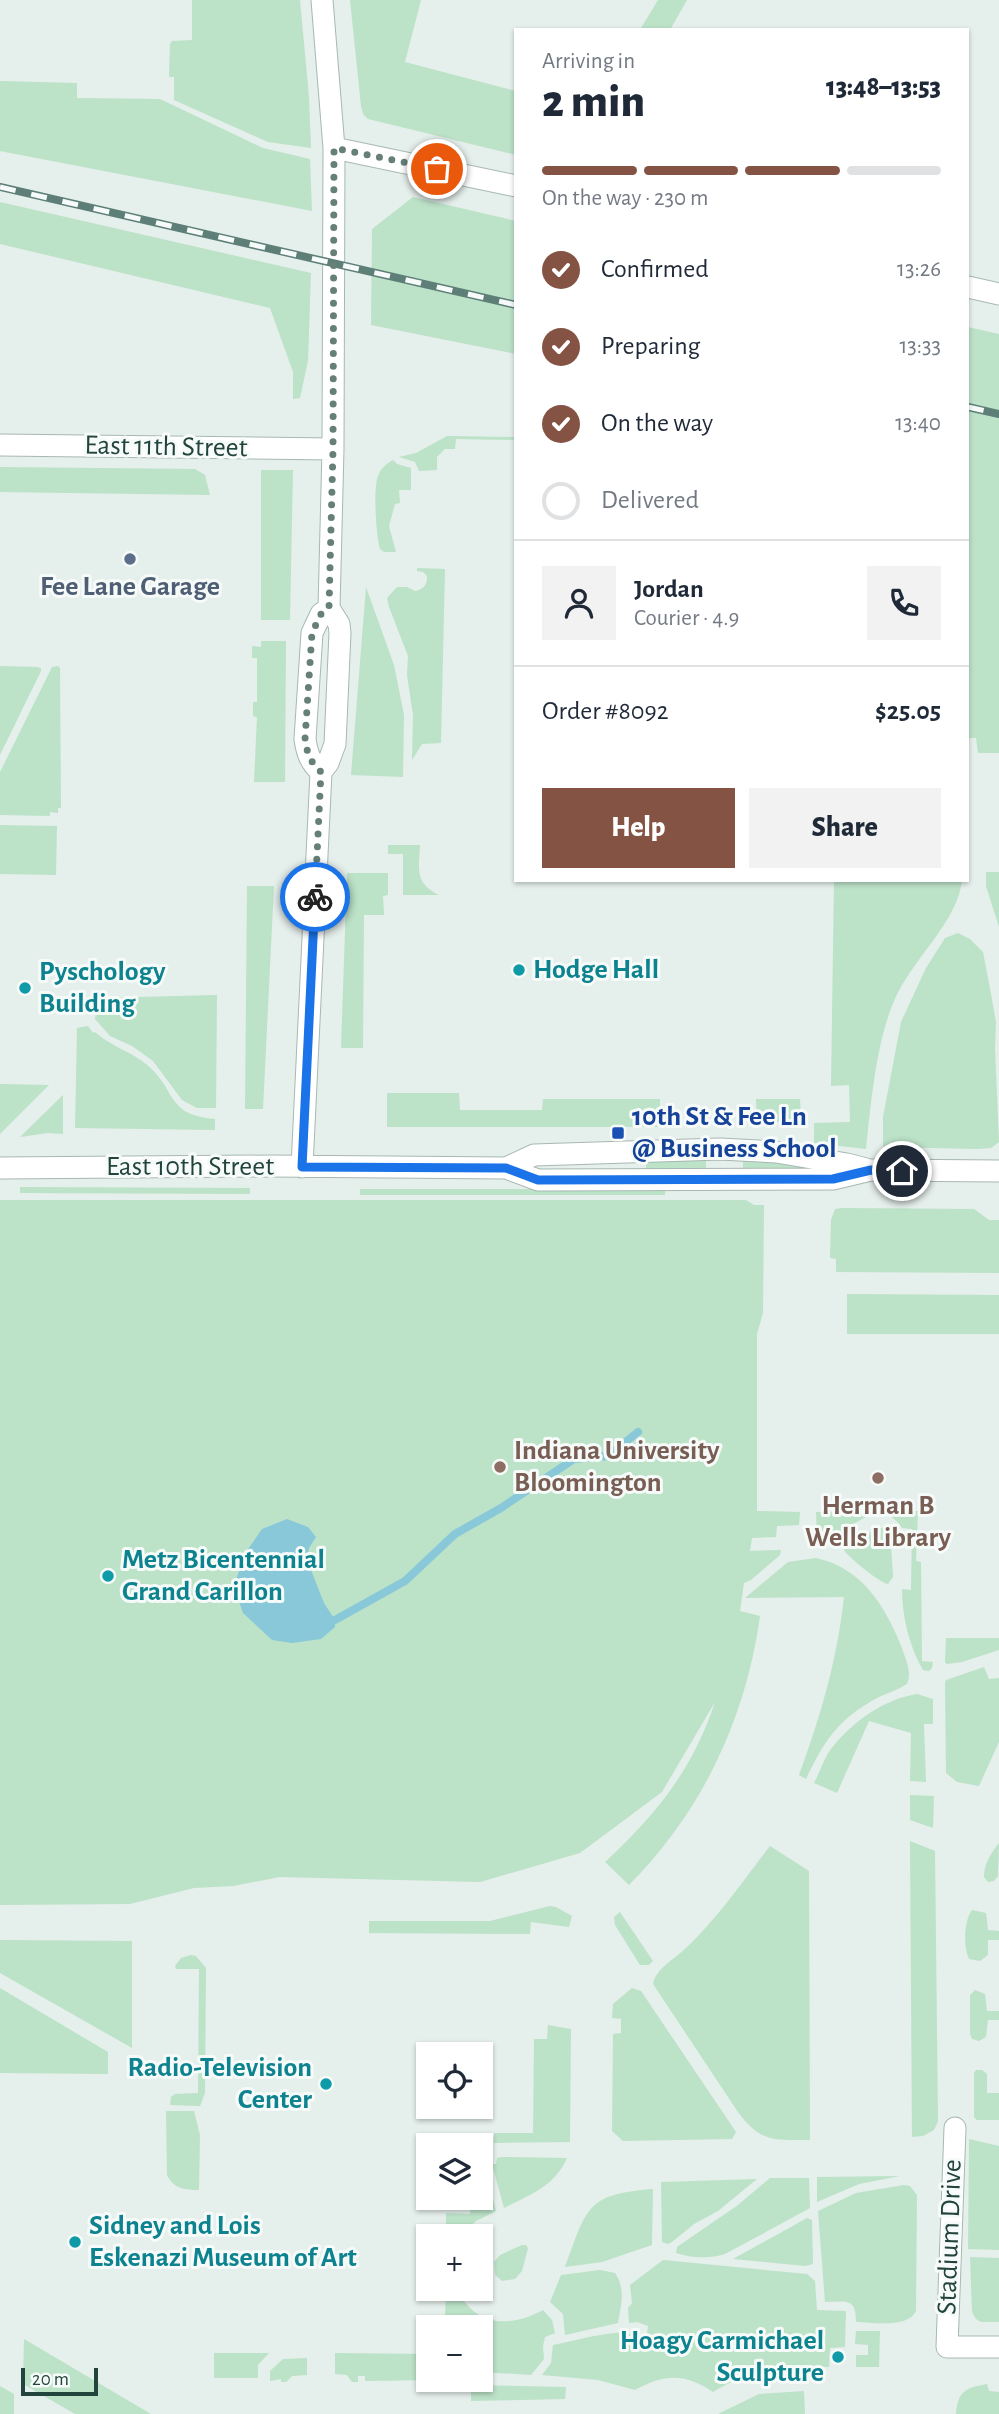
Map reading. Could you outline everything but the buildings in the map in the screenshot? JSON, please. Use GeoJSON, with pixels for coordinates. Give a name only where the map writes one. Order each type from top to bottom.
{"type":"FeatureCollection","features":[{"type":"Feature","properties":{"kind":"street"},"geometry":{"type":"LineString","coordinates":[[302,1167],[321,772],[328,763],[335,744],[340,633],[339,624],[329,608],[333,449],[334,148],[323,0]]}},
{"type":"Feature","properties":{"kind":"street"},"geometry":{"type":"LineString","coordinates":[[334,148],[514,186]]}},
{"type":"Feature","properties":{"kind":"street"},"geometry":{"type":"LineString","coordinates":[[969,287],[999,294]]}},
{"type":"Feature","properties":{"kind":"street","name":"East 11th Street"},"geometry":{"type":"LineString","coordinates":[[0,445],[333,449]]}},
{"type":"Feature","properties":{"kind":"street"},"geometry":{"type":"LineString","coordinates":[[321,772],[313,765],[307,753],[305,739],[312,633],[321,614],[329,608]]}},
{"type":"Feature","properties":{"kind":"street","name":"East 10th Street"},"geometry":{"type":"LineString","coordinates":[[506,1168],[534,1154],[720,1149],[800,1155],[871,1170],[999,1171]]}},
{"type":"Feature","properties":{"kind":"street","name":"East 10th Street"},"geometry":{"type":"LineString","coordinates":[[0,1168],[506,1168],[538,1180],[833,1179],[871,1170]]}},
{"type":"Feature","properties":{"kind":"street","name":"Stadium Drive"},"geometry":{"type":"LineString","coordinates":[[955,2128],[947,2347],[999,2347]]}},
{"type":"Feature","properties":{"kind":"green space"},"geometry":{"type":"Polygon","coordinates":[[[192,0],[300,0],[311,148],[268,142],[174,100],[174,77],[169,77],[170,44],[172,41],[192,40],[192,0]]]}},
{"type":"Feature","properties":{"kind":"green space"},"geometry":{"type":"Polygon","coordinates":[[[350,0],[421,0],[405,62],[514,90],[514,155],[368,119],[361,106],[350,0]]]}},
{"type":"Feature","properties":{"kind":"green space"},"geometry":{"type":"Polygon","coordinates":[[[658,0],[687,0],[671,28],[641,28],[658,0]]]}},
{"type":"Feature","properties":{"kind":"green space"},"geometry":{"type":"Polygon","coordinates":[[[0,81],[77,83],[77,98],[160,99],[263,148],[310,159],[312,211],[0,151],[0,81]]]}},
{"type":"Feature","properties":{"kind":"green space"},"geometry":{"type":"Polygon","coordinates":[[[413,197],[514,221],[514,354],[371,325],[372,229],[413,197]]]}},
{"type":"Feature","properties":{"kind":"green space"},"geometry":{"type":"Polygon","coordinates":[[[0,202],[311,273],[308,361],[300,398],[293,399],[293,372],[270,308],[0,244],[0,202]]]}},
{"type":"Feature","properties":{"kind":"green space"},"geometry":{"type":"Polygon","coordinates":[[[969,327],[999,334],[999,753],[978,753],[976,738],[969,738],[969,327]]]}},
{"type":"Feature","properties":{"kind":"green space"},"geometry":{"type":"Polygon","coordinates":[[[447,436],[514,437],[514,440],[456,439],[455,449],[445,449],[437,457],[437,470],[419,471],[415,462],[399,457],[416,453],[447,436]]]}},
{"type":"Feature","properties":{"kind":"green space"},"geometry":{"type":"Polygon","coordinates":[[[393,460],[411,468],[411,490],[399,490],[400,503],[395,504],[389,526],[396,552],[384,552],[380,549],[377,533],[376,482],[381,471],[393,460]]]}},
{"type":"Feature","properties":{"kind":"green space"},"geometry":{"type":"Polygon","coordinates":[[[0,467],[195,469],[205,475],[210,495],[0,492],[0,467]]]}},
{"type":"Feature","properties":{"kind":"green space"},"geometry":{"type":"Polygon","coordinates":[[[261,470],[293,470],[290,620],[261,620],[261,470]]]}},
{"type":"Feature","properties":{"kind":"green space"},"geometry":{"type":"Polygon","coordinates":[[[417,568],[445,569],[441,743],[422,744],[412,760],[413,715],[407,675],[408,656],[387,598],[397,587],[407,587],[415,591],[424,586],[427,576],[417,571],[417,568]]]}},
{"type":"Feature","properties":{"kind":"green space"},"geometry":{"type":"Polygon","coordinates":[[[366,587],[394,665],[404,715],[403,777],[351,775],[366,587]]]}},
{"type":"Feature","properties":{"kind":"green space"},"geometry":{"type":"Polygon","coordinates":[[[261,641],[286,641],[285,782],[254,782],[257,717],[253,716],[253,702],[257,702],[257,658],[252,658],[252,646],[261,647],[261,641]]]}},
{"type":"Feature","properties":{"kind":"green space"},"geometry":{"type":"Polygon","coordinates":[[[0,666],[37,667],[41,668],[41,671],[0,755],[0,666]]]}},
{"type":"Feature","properties":{"kind":"green space"},"geometry":{"type":"Polygon","coordinates":[[[58,666],[61,808],[58,808],[58,813],[50,812],[50,816],[0,815],[0,772],[52,667],[58,666]]]}},
{"type":"Feature","properties":{"kind":"green space"},"geometry":{"type":"Polygon","coordinates":[[[0,825],[57,826],[56,875],[0,874],[0,825]]]}},
{"type":"Feature","properties":{"kind":"green space"},"geometry":{"type":"Polygon","coordinates":[[[388,845],[420,845],[420,875],[425,886],[439,895],[403,895],[403,854],[388,854],[388,845]]]}},
{"type":"Feature","properties":{"kind":"green space"},"geometry":{"type":"Polygon","coordinates":[[[986,872],[999,872],[999,927],[986,886],[986,872]]]}},
{"type":"Feature","properties":{"kind":"green space"},"geometry":{"type":"Polygon","coordinates":[[[347,873],[388,873],[388,895],[383,896],[384,915],[364,915],[363,1048],[341,1048],[347,873]]]}},
{"type":"Feature","properties":{"kind":"green space"},"geometry":{"type":"Polygon","coordinates":[[[834,882],[962,882],[952,911],[894,1001],[875,1074],[866,1149],[814,1143],[814,1123],[850,1122],[849,1085],[831,1086],[834,882]]]}},
{"type":"Feature","properties":{"kind":"green space"},"geometry":{"type":"Polygon","coordinates":[[[247,886],[274,886],[263,1109],[245,1109],[247,886]]]}},
{"type":"Feature","properties":{"kind":"green space"},"geometry":{"type":"Polygon","coordinates":[[[958,933],[970,939],[983,952],[996,1022],[999,1142],[991,1148],[978,1149],[883,1147],[883,1117],[901,1022],[926,968],[945,938],[958,933]]]}},
{"type":"Feature","properties":{"kind":"green space"},"geometry":{"type":"Polygon","coordinates":[[[217,995],[216,1108],[197,1108],[182,1100],[153,1061],[132,1046],[110,1036],[95,1019],[98,998],[217,995]]]}},
{"type":"Feature","properties":{"kind":"green space"},"geometry":{"type":"Polygon","coordinates":[[[88,1026],[93,1033],[146,1064],[156,1073],[173,1099],[187,1112],[215,1119],[215,1130],[75,1128],[77,1028],[88,1026]]]}},
{"type":"Feature","properties":{"kind":"green space"},"geometry":{"type":"Polygon","coordinates":[[[0,1084],[49,1085],[0,1134],[0,1084]]]}},
{"type":"Feature","properties":{"kind":"green space"},"geometry":{"type":"Polygon","coordinates":[[[387,1093],[459,1093],[460,1110],[542,1110],[543,1099],[660,1099],[660,1127],[387,1127],[387,1093]]]}},
{"type":"Feature","properties":{"kind":"green space"},"geometry":{"type":"Polygon","coordinates":[[[63,1095],[63,1134],[20,1137],[63,1095]]]}},
{"type":"Feature","properties":{"kind":"green space"},"geometry":{"type":"Polygon","coordinates":[[[756,1099],[800,1099],[801,1122],[757,1122],[756,1099]]]}},
{"type":"Feature","properties":{"kind":"green space"},"geometry":{"type":"Polygon","coordinates":[[[706,1157],[706,1174],[646,1174],[646,1161],[706,1157]]]}},
{"type":"Feature","properties":{"kind":"green space"},"geometry":{"type":"Polygon","coordinates":[[[743,1157],[802,1162],[802,1175],[743,1174],[743,1157]]]}},
{"type":"Feature","properties":{"kind":"green space"},"geometry":{"type":"Polygon","coordinates":[[[20,1187],[250,1188],[250,1194],[20,1193],[20,1187]]]}},
{"type":"Feature","properties":{"kind":"green space"},"geometry":{"type":"Polygon","coordinates":[[[360,1189],[665,1189],[665,1195],[360,1195],[360,1189]]]}},
{"type":"Feature","properties":{"kind":"green space"},"geometry":{"type":"Polygon","coordinates":[[[0,1200],[746,1200],[754,1205],[764,1205],[763,1313],[757,1334],[757,1511],[800,1512],[799,1525],[777,1526],[776,1537],[752,1538],[750,1551],[781,1550],[780,1555],[744,1583],[740,1611],[760,1616],[744,1691],[732,1727],[699,1795],[655,1857],[629,1885],[605,1862],[641,1827],[671,1790],[696,1749],[715,1702],[662,1792],[580,1853],[480,1882],[280,1877],[233,1886],[194,1888],[130,1904],[0,1905],[0,1200]]]}},
{"type":"Feature","properties":{"kind":"green space"},"geometry":{"type":"Polygon","coordinates":[[[835,1209],[974,1209],[989,1220],[999,1220],[999,1273],[836,1272],[836,1259],[830,1258],[831,1220],[835,1209]]]}},
{"type":"Feature","properties":{"kind":"green space"},"geometry":{"type":"Polygon","coordinates":[[[847,1294],[999,1295],[999,1334],[847,1334],[847,1294]]]}},
{"type":"Feature","properties":{"kind":"green space"},"geometry":{"type":"Polygon","coordinates":[[[918,1511],[916,1561],[921,1562],[922,1661],[933,1662],[929,1671],[923,1670],[914,1651],[903,1609],[902,1589],[911,1590],[912,1529],[902,1528],[896,1520],[885,1514],[871,1514],[841,1531],[817,1537],[816,1512],[918,1511]]]}},
{"type":"Feature","properties":{"kind":"green space"},"geometry":{"type":"Polygon","coordinates":[[[884,1527],[890,1528],[893,1577],[888,1584],[864,1569],[844,1550],[848,1540],[884,1527]]]}},
{"type":"Feature","properties":{"kind":"green space"},"geometry":{"type":"Polygon","coordinates":[[[816,1558],[847,1571],[871,1592],[896,1633],[909,1675],[907,1684],[863,1706],[842,1723],[826,1742],[806,1779],[799,1775],[827,1687],[844,1597],[745,1598],[788,1562],[816,1558]]]}},
{"type":"Feature","properties":{"kind":"green space"},"geometry":{"type":"Polygon","coordinates":[[[946,1638],[999,1638],[999,1650],[947,1664],[946,1638]]]}},
{"type":"Feature","properties":{"kind":"green space"},"geometry":{"type":"Polygon","coordinates":[[[984,1667],[989,1679],[999,1678],[999,1742],[979,1786],[957,1782],[946,1773],[945,1683],[946,1680],[984,1667]]]}},
{"type":"Feature","properties":{"kind":"green space"},"geometry":{"type":"Polygon","coordinates":[[[917,1694],[933,1699],[933,1724],[924,1724],[926,1782],[910,1781],[911,1733],[869,1721],[837,1793],[814,1783],[839,1739],[859,1721],[881,1706],[917,1694]]]}},
{"type":"Feature","properties":{"kind":"green space"},"geometry":{"type":"Polygon","coordinates":[[[910,1795],[934,1796],[933,1828],[910,1820],[910,1795]]]}},
{"type":"Feature","properties":{"kind":"green space"},"geometry":{"type":"Polygon","coordinates":[[[910,1841],[935,1851],[938,2121],[934,2130],[923,2136],[912,2137],[910,1841]]]}},
{"type":"Feature","properties":{"kind":"green space"},"geometry":{"type":"Polygon","coordinates":[[[999,1843],[998,1876],[994,1881],[988,1882],[984,1877],[985,1868],[999,1843]]]}},
{"type":"Feature","properties":{"kind":"green space"},"geometry":{"type":"Polygon","coordinates":[[[770,1846],[809,1871],[810,2140],[769,2138],[746,2122],[653,1984],[662,1968],[686,1948],[720,1912],[770,1846]]]}},
{"type":"Feature","properties":{"kind":"green space"},"geometry":{"type":"Polygon","coordinates":[[[550,1906],[572,1916],[569,1927],[531,1922],[530,1934],[369,1933],[369,1921],[490,1921],[550,1906]]]}},
{"type":"Feature","properties":{"kind":"green space"},"geometry":{"type":"Polygon","coordinates":[[[972,1910],[986,1913],[988,1930],[999,1931],[999,1940],[988,1940],[988,1955],[980,1961],[969,1959],[966,1947],[966,1927],[972,1910]]]}},
{"type":"Feature","properties":{"kind":"green space"},"geometry":{"type":"Polygon","coordinates":[[[620,1912],[653,1961],[649,1965],[640,1965],[615,1925],[614,1917],[620,1912]]]}},
{"type":"Feature","properties":{"kind":"green space"},"geometry":{"type":"Polygon","coordinates":[[[0,1940],[132,1941],[132,2048],[0,1973],[0,1940]]]}},
{"type":"Feature","properties":{"kind":"green space"},"geometry":{"type":"Polygon","coordinates":[[[196,1956],[206,1968],[205,2093],[200,2106],[170,2105],[171,2097],[175,2094],[198,2093],[199,1969],[176,1969],[175,1966],[181,1958],[196,1956]]]}},
{"type":"Feature","properties":{"kind":"green space"},"geometry":{"type":"Polygon","coordinates":[[[0,1988],[108,2052],[108,2074],[0,2073],[0,1988]]]}},
{"type":"Feature","properties":{"kind":"green space"},"geometry":{"type":"Polygon","coordinates":[[[632,1988],[641,1991],[736,2132],[732,2139],[623,2141],[612,2131],[613,2034],[621,2033],[621,2019],[612,2018],[613,2004],[632,1988]]]}},
{"type":"Feature","properties":{"kind":"green space"},"geometry":{"type":"Polygon","coordinates":[[[975,1990],[985,1994],[987,2011],[999,2011],[999,2020],[988,2020],[986,2037],[979,2041],[972,2039],[970,2034],[970,1995],[975,1990]]]}},
{"type":"Feature","properties":{"kind":"green space"},"geometry":{"type":"Polygon","coordinates":[[[548,2025],[571,2029],[570,2142],[494,2143],[494,2133],[533,2133],[534,2039],[547,2039],[548,2025]]]}},
{"type":"Feature","properties":{"kind":"green space"},"geometry":{"type":"Polygon","coordinates":[[[976,2070],[987,2074],[987,2093],[999,2093],[999,2120],[977,2120],[974,2117],[976,2070]]]}},
{"type":"Feature","properties":{"kind":"green space"},"geometry":{"type":"Polygon","coordinates":[[[166,2111],[194,2111],[200,2135],[199,2190],[180,2188],[167,2175],[166,2111]]]}},
{"type":"Feature","properties":{"kind":"green space"},"geometry":{"type":"Polygon","coordinates":[[[969,2139],[999,2146],[999,2250],[968,2249],[969,2139]]]}},
{"type":"Feature","properties":{"kind":"green space"},"geometry":{"type":"Polygon","coordinates":[[[497,2158],[567,2158],[548,2183],[504,2208],[493,2168],[497,2158]]]}},
{"type":"Feature","properties":{"kind":"green space"},"geometry":{"type":"Polygon","coordinates":[[[900,2176],[859,2184],[817,2202],[817,2177],[900,2176]]]}},
{"type":"Feature","properties":{"kind":"green space"},"geometry":{"type":"Polygon","coordinates":[[[770,2178],[809,2178],[810,2208],[725,2254],[700,2257],[676,2253],[677,2247],[738,2205],[770,2178]]]}},
{"type":"Feature","properties":{"kind":"green space"},"geometry":{"type":"Polygon","coordinates":[[[757,2179],[718,2211],[694,2224],[672,2242],[662,2242],[661,2182],[757,2179]]]}},
{"type":"Feature","properties":{"kind":"green space"},"geometry":{"type":"Polygon","coordinates":[[[910,2186],[917,2195],[916,2311],[912,2317],[898,2322],[856,2322],[852,2305],[825,2302],[818,2211],[856,2193],[910,2186]]]}},
{"type":"Feature","properties":{"kind":"green space"},"geometry":{"type":"Polygon","coordinates":[[[653,2189],[652,2245],[602,2262],[565,2267],[578,2231],[592,2208],[614,2195],[653,2189]]]}},
{"type":"Feature","properties":{"kind":"green space"},"geometry":{"type":"Polygon","coordinates":[[[493,2199],[496,2211],[473,2224],[446,2224],[446,2213],[470,2214],[470,2210],[493,2210],[493,2199]]]}},
{"type":"Feature","properties":{"kind":"green space"},"geometry":{"type":"Polygon","coordinates":[[[807,2218],[812,2220],[813,2264],[805,2266],[733,2259],[807,2218]]]}},
{"type":"Feature","properties":{"kind":"green space"},"geometry":{"type":"Polygon","coordinates":[[[522,2245],[528,2248],[522,2271],[515,2279],[502,2281],[495,2275],[494,2262],[500,2255],[522,2245]]]}},
{"type":"Feature","properties":{"kind":"green space"},"geometry":{"type":"Polygon","coordinates":[[[970,2257],[999,2258],[999,2322],[981,2322],[972,2312],[970,2257]]]}},
{"type":"Feature","properties":{"kind":"green space"},"geometry":{"type":"Polygon","coordinates":[[[663,2260],[807,2274],[815,2281],[817,2310],[846,2311],[845,2347],[830,2348],[829,2367],[797,2367],[755,2373],[713,2392],[693,2381],[674,2378],[656,2381],[635,2390],[598,2380],[542,2375],[551,2363],[553,2345],[615,2333],[647,2334],[648,2326],[637,2322],[629,2323],[628,2308],[632,2303],[630,2285],[663,2260]]]}},
{"type":"Feature","properties":{"kind":"green space"},"geometry":{"type":"Polygon","coordinates":[[[600,2270],[615,2273],[621,2285],[618,2323],[565,2335],[563,2314],[550,2302],[561,2275],[600,2270]]]}},
{"type":"Feature","properties":{"kind":"green space"},"geometry":{"type":"Polygon","coordinates":[[[446,2301],[464,2301],[480,2315],[445,2315],[446,2301]]]}},
{"type":"Feature","properties":{"kind":"green space"},"geometry":{"type":"Polygon","coordinates":[[[543,2310],[552,2320],[555,2333],[545,2337],[544,2359],[531,2375],[493,2373],[493,2320],[518,2320],[543,2310]]]}},
{"type":"Feature","properties":{"kind":"green space"},"geometry":{"type":"Polygon","coordinates":[[[856,2331],[880,2331],[879,2367],[856,2367],[856,2355],[868,2355],[868,2345],[855,2344],[856,2331]]]}},
{"type":"Feature","properties":{"kind":"green space"},"geometry":{"type":"Polygon","coordinates":[[[24,2339],[151,2414],[75,2414],[23,2384],[24,2339]]]}},
{"type":"Feature","properties":{"kind":"green space"},"geometry":{"type":"Polygon","coordinates":[[[214,2353],[269,2353],[258,2365],[258,2378],[214,2378],[214,2353]]]}},
{"type":"Feature","properties":{"kind":"green space"},"geometry":{"type":"Polygon","coordinates":[[[335,2353],[416,2354],[416,2380],[365,2381],[365,2376],[358,2376],[358,2382],[352,2382],[347,2375],[335,2374],[335,2353]]]}},
{"type":"Feature","properties":{"kind":"green space"},"geometry":{"type":"Polygon","coordinates":[[[307,2358],[307,2375],[292,2376],[286,2382],[281,2382],[281,2379],[270,2381],[270,2371],[283,2359],[307,2358]]]}},
{"type":"Feature","properties":{"kind":"green space"},"geometry":{"type":"Polygon","coordinates":[[[987,2384],[989,2391],[999,2392],[999,2414],[956,2414],[964,2392],[987,2384]]]}},
{"type":"Feature","properties":{"kind":"green space"},"geometry":{"type":"Polygon","coordinates":[[[493,2385],[566,2387],[565,2399],[471,2401],[471,2392],[493,2392],[493,2385]]]}},
{"type":"Feature","properties":{"kind":"green space"},"geometry":{"type":"Polygon","coordinates":[[[0,2386],[14,2394],[14,2414],[0,2414],[0,2386]]]}},
{"type":"Feature","properties":{"kind":"green space"},"geometry":{"type":"Polygon","coordinates":[[[804,2391],[805,2414],[718,2414],[759,2394],[804,2391]]]}},
{"type":"Feature","properties":{"kind":"water"},"geometry":{"type":"Polygon","coordinates":[[[287,1519],[308,1527],[316,1537],[309,1548],[307,1560],[324,1603],[335,1620],[335,1627],[321,1639],[292,1643],[272,1640],[243,1613],[234,1587],[244,1555],[262,1529],[287,1519]]]}},
{"type":"Feature","properties":{"kind":"waterway"},"geometry":{"type":"LineString","coordinates":[[335,1620],[405,1581],[455,1534],[501,1508],[574,1459],[608,1456],[638,1432]]}},
{"type":"Feature","properties":{"kind":"railway"},"geometry":{"type":"LineString","coordinates":[[0,187],[514,305]]}},
{"type":"Feature","properties":{"kind":"railway"},"geometry":{"type":"LineString","coordinates":[[969,407],[999,414]]}},
{"type":"Feature","properties":{"kind":"way so far"},"geometry":{"type":"LineString","coordinates":[[315,897],[321,772],[313,765],[307,753],[305,739],[312,633],[321,614],[329,608],[333,449],[334,148],[437,169]]}},
{"type":"Feature","properties":{"kind":"place","name":"Fee Lane Garage"},"geometry":{"type":"Point","coordinates":[130,559]}},
{"type":"Feature","properties":{"kind":"place","name":"Hodge Hall"},"geometry":{"type":"Point","coordinates":[519,970]}},
{"type":"Feature","properties":{"kind":"place","name":"Pyschology Building"},"geometry":{"type":"Point","coordinates":[25,988]}},
{"type":"Feature","properties":{"kind":"place","name":"10th St & Fee Ln @ Business School"},"geometry":{"type":"Point","coordinates":[618,1133]}},
{"type":"Feature","properties":{"kind":"place","name":"Indiana University Bloomington"},"geometry":{"type":"Point","coordinates":[500,1467]}},
{"type":"Feature","properties":{"kind":"place","name":"Herman B Wells Library"},"geometry":{"type":"Point","coordinates":[878,1478]}},
{"type":"Feature","properties":{"kind":"place","name":"Metz Bicentennial Grand Carillon"},"geometry":{"type":"Point","coordinates":[108,1576]}},
{"type":"Feature","properties":{"kind":"place","name":"Radio-Television Center"},"geometry":{"type":"Point","coordinates":[326,2084]}},
{"type":"Feature","properties":{"kind":"place","name":"Sidney and Lois Eskenazi Museum of Art"},"geometry":{"type":"Point","coordinates":[75,2242]}},
{"type":"Feature","properties":{"kind":"place","name":"Hoagy Carmichael Sculpture"},"geometry":{"type":"Point","coordinates":[838,2357]}},
{"type":"Feature","properties":{"kind":"route"},"geometry":{"type":"LineString","coordinates":[[315,897],[302,1167],[506,1168],[538,1180],[833,1179],[871,1170],[902,1171]]}}]}
